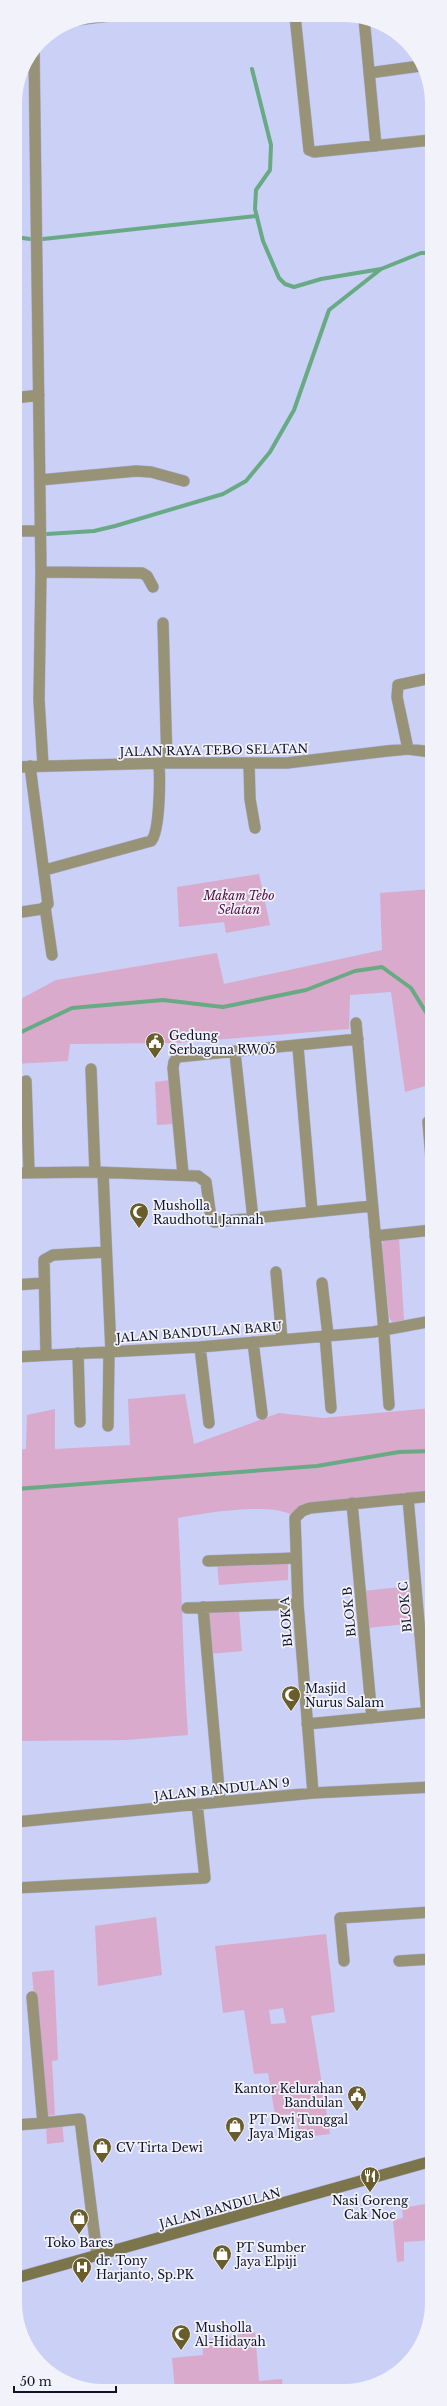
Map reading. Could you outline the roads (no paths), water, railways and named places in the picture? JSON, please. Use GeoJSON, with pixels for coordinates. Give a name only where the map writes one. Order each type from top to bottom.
{"type":"FeatureCollection","features":[{"type":"Feature","properties":{"kind":"main road","name":"JALAN BANDULAN"},"geometry":{"type":"LineString","coordinates":[[22,2276],[425,2163]]}},
{"type":"Feature","properties":{"kind":"street"},"geometry":{"type":"LineString","coordinates":[[296,22],[309,150],[314,152],[425,141]]}},
{"type":"Feature","properties":{"kind":"street"},"geometry":{"type":"LineString","coordinates":[[365,25],[376,146]]}},
{"type":"Feature","properties":{"kind":"street"},"geometry":{"type":"LineString","coordinates":[[34,61],[41,572],[39,700],[44,765]]}},
{"type":"Feature","properties":{"kind":"street"},"geometry":{"type":"LineString","coordinates":[[369,73],[417,66]]}},
{"type":"Feature","properties":{"kind":"street"},"geometry":{"type":"LineString","coordinates":[[22,397],[39,395]]}},
{"type":"Feature","properties":{"kind":"street"},"geometry":{"type":"LineString","coordinates":[[40,480],[136,471],[151,472],[184,481]]}},
{"type":"Feature","properties":{"kind":"street"},"geometry":{"type":"LineString","coordinates":[[22,531],[40,531]]}},
{"type":"Feature","properties":{"kind":"street"},"geometry":{"type":"LineString","coordinates":[[41,572],[142,573],[147,576],[153,587]]}},
{"type":"Feature","properties":{"kind":"street"},"geometry":{"type":"LineString","coordinates":[[45,870],[150,841],[156,832],[163,764],[163,623]]}},
{"type":"Feature","properties":{"kind":"street"},"geometry":{"type":"LineString","coordinates":[[408,749],[397,697],[398,685],[425,679]]}},
{"type":"Feature","properties":{"kind":"street","name":"JALAN RAYA TEBO SELATAN"},"geometry":{"type":"LineString","coordinates":[[22,767],[44,765],[287,763],[408,749],[425,751]]}},
{"type":"Feature","properties":{"kind":"street"},"geometry":{"type":"LineString","coordinates":[[249,764],[250,799],[255,828]]}},
{"type":"Feature","properties":{"kind":"street"},"geometry":{"type":"LineString","coordinates":[[30,766],[45,870],[48,904],[46,907],[52,955]]}},
{"type":"Feature","properties":{"kind":"street"},"geometry":{"type":"LineString","coordinates":[[22,912],[46,907]]}},
{"type":"Feature","properties":{"kind":"street"},"geometry":{"type":"LineString","coordinates":[[356,1022],[384,1330],[389,1405]]}},
{"type":"Feature","properties":{"kind":"street"},"geometry":{"type":"LineString","coordinates":[[183,1174],[174,1062],[180,1056],[235,1053],[358,1039]]}},
{"type":"Feature","properties":{"kind":"street"},"geometry":{"type":"LineString","coordinates":[[298,1046],[312,1212]]}},
{"type":"Feature","properties":{"kind":"street"},"geometry":{"type":"LineString","coordinates":[[235,1053],[253,1219]]}},
{"type":"Feature","properties":{"kind":"street"},"geometry":{"type":"LineString","coordinates":[[91,1068],[106,1252],[110,1351],[108,1426]]}},
{"type":"Feature","properties":{"kind":"street"},"geometry":{"type":"LineString","coordinates":[[26,1081],[28,1172]]}},
{"type":"Feature","properties":{"kind":"street"},"geometry":{"type":"LineString","coordinates":[[22,1172],[183,1174],[205,1180],[212,1221],[253,1219],[372,1206]]}},
{"type":"Feature","properties":{"kind":"street"},"geometry":{"type":"LineString","coordinates":[[375,1236],[425,1231]]}},
{"type":"Feature","properties":{"kind":"street"},"geometry":{"type":"LineString","coordinates":[[46,1355],[42,1263],[46,1257],[106,1252]]}},
{"type":"Feature","properties":{"kind":"street"},"geometry":{"type":"LineString","coordinates":[[276,1272],[282,1339]]}},
{"type":"Feature","properties":{"kind":"street"},"geometry":{"type":"LineString","coordinates":[[22,1285],[43,1283]]}},
{"type":"Feature","properties":{"kind":"street"},"geometry":{"type":"LineString","coordinates":[[322,1283],[327,1335],[331,1408]]}},
{"type":"Feature","properties":{"kind":"street","name":"JALAN BANDULAN BARU"},"geometry":{"type":"LineString","coordinates":[[22,1357],[200,1347],[384,1330],[425,1322]]}},
{"type":"Feature","properties":{"kind":"street"},"geometry":{"type":"LineString","coordinates":[[253,1342],[262,1414]]}},
{"type":"Feature","properties":{"kind":"street"},"geometry":{"type":"LineString","coordinates":[[200,1347],[209,1423]]}},
{"type":"Feature","properties":{"kind":"street"},"geometry":{"type":"LineString","coordinates":[[78,1353],[80,1422]]}},
{"type":"Feature","properties":{"kind":"street"},"geometry":{"type":"LineString","coordinates":[[352,1503],[425,1497]]}},
{"type":"Feature","properties":{"kind":"street","name":"BLOK C"},"geometry":{"type":"LineString","coordinates":[[408,1498],[425,1672]]}},
{"type":"Feature","properties":{"kind":"street","name":"BLOK A"},"geometry":{"type":"LineString","coordinates":[[313,1793],[298,1604],[295,1518],[302,1511],[310,1508],[352,1503]]}},
{"type":"Feature","properties":{"kind":"street","name":"BLOK B"},"geometry":{"type":"LineString","coordinates":[[352,1503],[372,1718]]}},
{"type":"Feature","properties":{"kind":"street"},"geometry":{"type":"LineString","coordinates":[[208,1561],[296,1558]]}},
{"type":"Feature","properties":{"kind":"street"},"geometry":{"type":"LineString","coordinates":[[187,1608],[298,1604]]}},
{"type":"Feature","properties":{"kind":"street"},"geometry":{"type":"LineString","coordinates":[[203,1607],[220,1801]]}},
{"type":"Feature","properties":{"kind":"street"},"geometry":{"type":"LineString","coordinates":[[308,1724],[425,1713]]}},
{"type":"Feature","properties":{"kind":"street","name":"JALAN BANDULAN 9"},"geometry":{"type":"LineString","coordinates":[[22,1821],[313,1793],[425,1787]]}},
{"type":"Feature","properties":{"kind":"street"},"geometry":{"type":"LineString","coordinates":[[22,1888],[205,1878],[197,1804]]}},
{"type":"Feature","properties":{"kind":"street"},"geometry":{"type":"LineString","coordinates":[[344,1961],[340,1918],[425,1912]]}},
{"type":"Feature","properties":{"kind":"street"},"geometry":{"type":"LineString","coordinates":[[399,1961],[425,1959]]}},
{"type":"Feature","properties":{"kind":"street"},"geometry":{"type":"LineString","coordinates":[[32,1997],[43,2123]]}},
{"type":"Feature","properties":{"kind":"street"},"geometry":{"type":"LineString","coordinates":[[22,2125],[80,2119],[96,2255]]}},
{"type":"Feature","properties":{"kind":"waterway"},"geometry":{"type":"LineString","coordinates":[[252,69],[271,145],[270,170],[256,190],[255,209],[263,241],[279,278],[285,284],[294,287],[321,279],[381,269],[421,253],[425,253]]}},
{"type":"Feature","properties":{"kind":"waterway"},"geometry":{"type":"LineString","coordinates":[[43,239],[257,216]]}},
{"type":"Feature","properties":{"kind":"waterway"},"geometry":{"type":"LineString","coordinates":[[22,238],[30,239]]}},
{"type":"Feature","properties":{"kind":"waterway"},"geometry":{"type":"LineString","coordinates":[[47,534],[94,531],[115,526],[223,494],[246,481],[270,452],[294,410],[329,310],[381,269]]}},
{"type":"Feature","properties":{"kind":"waterway"},"geometry":{"type":"LineString","coordinates":[[22,1032],[72,1008],[163,1000],[223,1007],[306,990],[355,971],[382,967],[411,988],[425,1011]]}},
{"type":"Feature","properties":{"kind":"waterway"},"geometry":{"type":"LineString","coordinates":[[22,1489],[317,1466],[399,1452],[425,1451]]}},
{"type":"Feature","properties":{"kind":"place","name":"Gedung Serbaguna RW05"},"geometry":{"type":"Point","coordinates":[155,1059]}},
{"type":"Feature","properties":{"kind":"place","name":"Musholla Raudhotul Jannah"},"geometry":{"type":"Point","coordinates":[139,1229]}},
{"type":"Feature","properties":{"kind":"place","name":"Masjid Nurus Salam"},"geometry":{"type":"Point","coordinates":[291,1712]}},
{"type":"Feature","properties":{"kind":"place","name":"Kantor Kelurahan Bandulan"},"geometry":{"type":"Point","coordinates":[357,2112]}},
{"type":"Feature","properties":{"kind":"place","name":"PT Dwi Tunggal Jaya Migas"},"geometry":{"type":"Point","coordinates":[235,2143]}},
{"type":"Feature","properties":{"kind":"place","name":"CV Tirta Dewi"},"geometry":{"type":"Point","coordinates":[102,2164]}},
{"type":"Feature","properties":{"kind":"place","name":"Nasi Goreng Cak Noe"},"geometry":{"type":"Point","coordinates":[370,2193]}},
{"type":"Feature","properties":{"kind":"place","name":"Toko Bares"},"geometry":{"type":"Point","coordinates":[79,2235]}},
{"type":"Feature","properties":{"kind":"place","name":"PT Sumber Jaya Elpiji"},"geometry":{"type":"Point","coordinates":[222,2271]}},
{"type":"Feature","properties":{"kind":"place","name":"dr. Tony Harjanto, Sp.PK"},"geometry":{"type":"Point","coordinates":[82,2284]}},
{"type":"Feature","properties":{"kind":"place","name":"Musholla Al-Hidayah"},"geometry":{"type":"Point","coordinates":[181,2351]}},
{"type":"Feature","properties":{"kind":"park label","name":"Makam Tebo Selatan"},"geometry":{"type":"Point","coordinates":[239,902]}}]}
